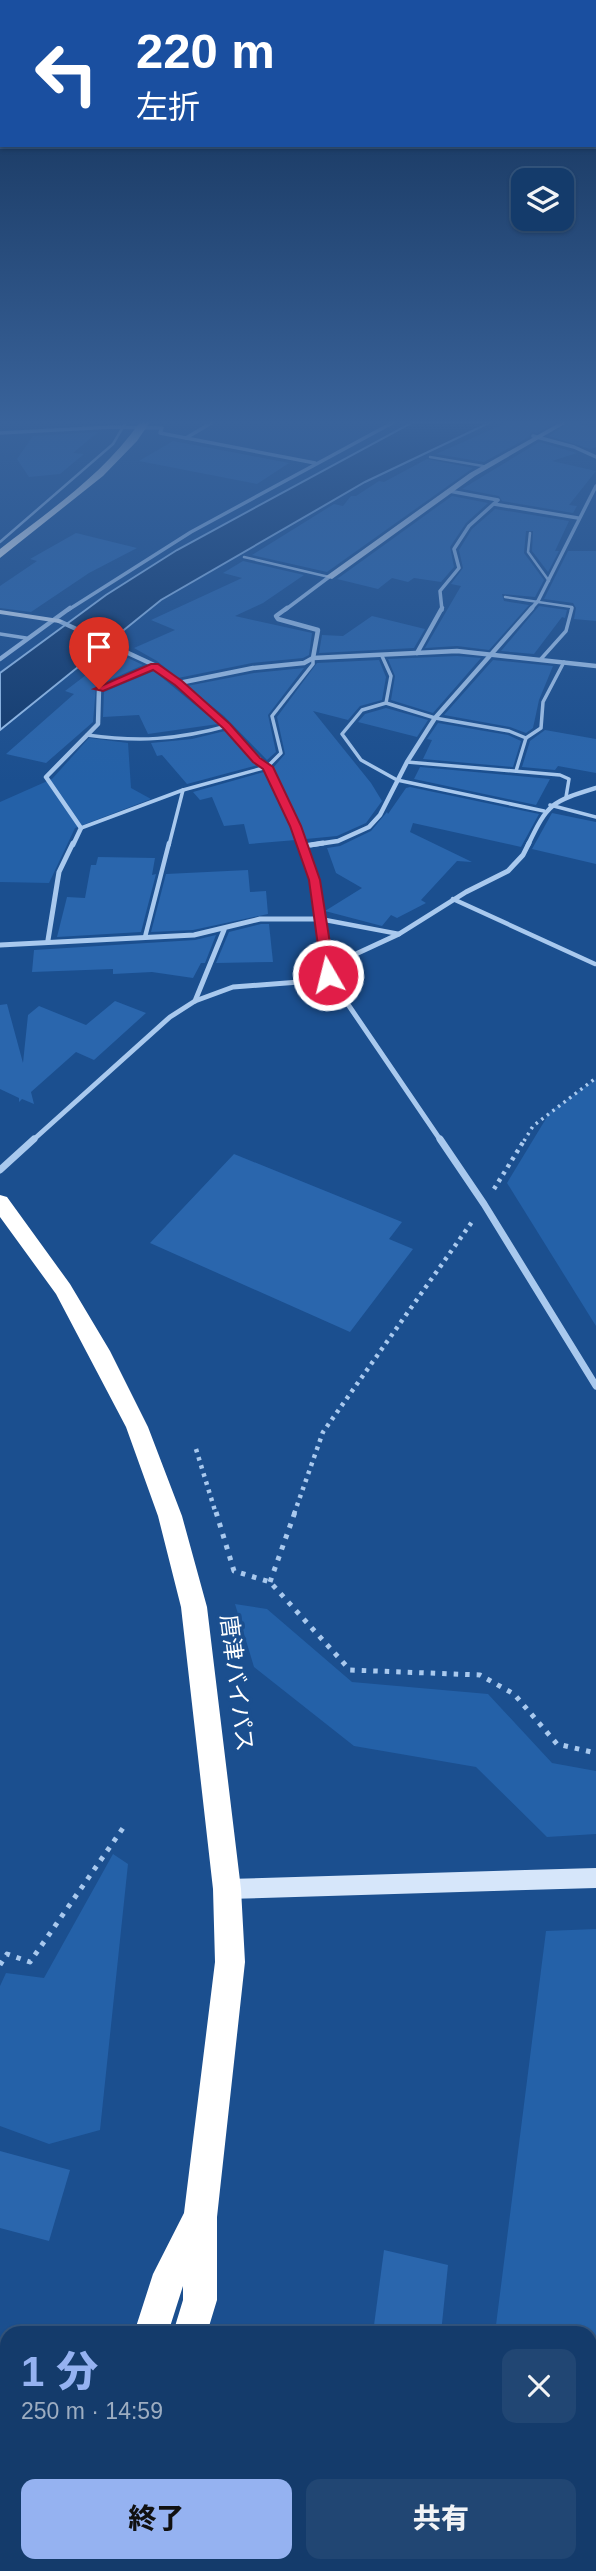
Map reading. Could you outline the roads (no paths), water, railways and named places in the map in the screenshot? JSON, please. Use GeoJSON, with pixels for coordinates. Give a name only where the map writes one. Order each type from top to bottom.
{"type":"FeatureCollection","features":[{"type":"Feature","properties":{"kind":"highway"},"geometry":{"type":"LineString","coordinates":[[0,555],[16,542]]}},
{"type":"Feature","properties":{"kind":"highway","name":"唐津バイパス"},"geometry":{"type":"LineString","coordinates":[[0,1202],[64,1289],[137,1427],[170,1516],[194,1606],[228,1889],[230,1962],[200,2217],[200,2300],[192,2326]]}},
{"type":"Feature","properties":{"kind":"highway","name":"唐津バイパス"},"geometry":{"type":"LineString","coordinates":[[153,2326],[165,2286],[200,2217]]}},
{"type":"Feature","properties":{"kind":"street"},"geometry":{"type":"LineString","coordinates":[[0,659],[26,638],[171,542]]}},
{"type":"Feature","properties":{"kind":"street"},"geometry":{"type":"LineString","coordinates":[[313,658],[318,629],[278,619],[276,616],[378,542]]}},
{"type":"Feature","properties":{"kind":"street"},"geometry":{"type":"LineString","coordinates":[[417,653],[442,609],[440,591],[459,568],[454,549],[458,542]]}},
{"type":"Feature","properties":{"kind":"street"},"geometry":{"type":"LineString","coordinates":[[304,846],[338,841],[369,827],[380,815],[407,762],[435,718],[538,601],[567,542]]}},
{"type":"Feature","properties":{"kind":"street"},"geometry":{"type":"LineString","coordinates":[[0,612],[55,620],[117,646],[154,666],[179,683],[227,726],[256,760],[267,767],[304,846],[314,880],[328,975],[484,1204],[596,1386]]}},
{"type":"Feature","properties":{"kind":"street"},"geometry":{"type":"LineString","coordinates":[[179,683],[253,668],[304,663],[313,658],[457,651],[596,666]]}},
{"type":"Feature","properties":{"kind":"street"},"geometry":{"type":"LineString","coordinates":[[48,940],[59,872],[81,828],[46,777],[98,724],[99,689],[154,666]]}},
{"type":"Feature","properties":{"kind":"street"},"geometry":{"type":"LineString","coordinates":[[0,1170],[170,1017],[195,1001],[233,987],[312,981],[328,975],[345,959],[399,934],[453,899],[508,870],[523,855],[544,811],[550,805],[596,788]]}},
{"type":"Feature","properties":{"kind":"street"},"geometry":{"type":"LineString","coordinates":[[0,945],[48,940],[194,935],[224,930],[260,919],[320,919]]}},
{"type":"Feature","properties":{"kind":"street"},"geometry":{"type":"LineString","coordinates":[[195,1001],[224,930]]}},
{"type":"Feature","properties":{"kind":"street"},"geometry":{"type":"LineString","coordinates":[[228,1889],[596,1878]]}},
{"type":"Feature","properties":{"kind":"lane"},"geometry":{"type":"LineString","coordinates":[[529,542],[528,552],[549,580]]}},
{"type":"Feature","properties":{"kind":"lane"},"geometry":{"type":"LineString","coordinates":[[244,557],[329,577]]}},
{"type":"Feature","properties":{"kind":"lane"},"geometry":{"type":"LineString","coordinates":[[505,597],[572,607],[566,631],[540,660]]}},
{"type":"Feature","properties":{"kind":"lane"},"geometry":{"type":"LineString","coordinates":[[0,635],[26,638]]}},
{"type":"Feature","properties":{"kind":"lane"},"geometry":{"type":"LineString","coordinates":[[382,656],[391,676],[386,703]]}},
{"type":"Feature","properties":{"kind":"lane"},"geometry":{"type":"LineString","coordinates":[[81,828],[183,790],[267,767],[281,753],[272,716],[313,664],[313,658]]}},
{"type":"Feature","properties":{"kind":"lane"},"geometry":{"type":"LineString","coordinates":[[516,771],[526,738],[541,728],[543,702],[564,662]]}},
{"type":"Feature","properties":{"kind":"lane"},"geometry":{"type":"LineString","coordinates":[[526,738],[509,731],[435,718],[386,703],[362,710],[342,734],[361,761],[397,780],[544,811]]}},
{"type":"Feature","properties":{"kind":"lane"},"geometry":{"type":"LineString","coordinates":[[88,735],[133,741],[191,736],[227,726]]}},
{"type":"Feature","properties":{"kind":"lane"},"geometry":{"type":"LineString","coordinates":[[407,762],[559,775],[569,779],[566,797]]}},
{"type":"Feature","properties":{"kind":"lane"},"geometry":{"type":"LineString","coordinates":[[145,937],[183,790]]}},
{"type":"Feature","properties":{"kind":"lane"},"geometry":{"type":"LineString","coordinates":[[550,805],[596,817]]}},
{"type":"Feature","properties":{"kind":"lane"},"geometry":{"type":"LineString","coordinates":[[453,899],[595,964]]}},
{"type":"Feature","properties":{"kind":"lane"},"geometry":{"type":"LineString","coordinates":[[320,919],[399,934]]}}]}
